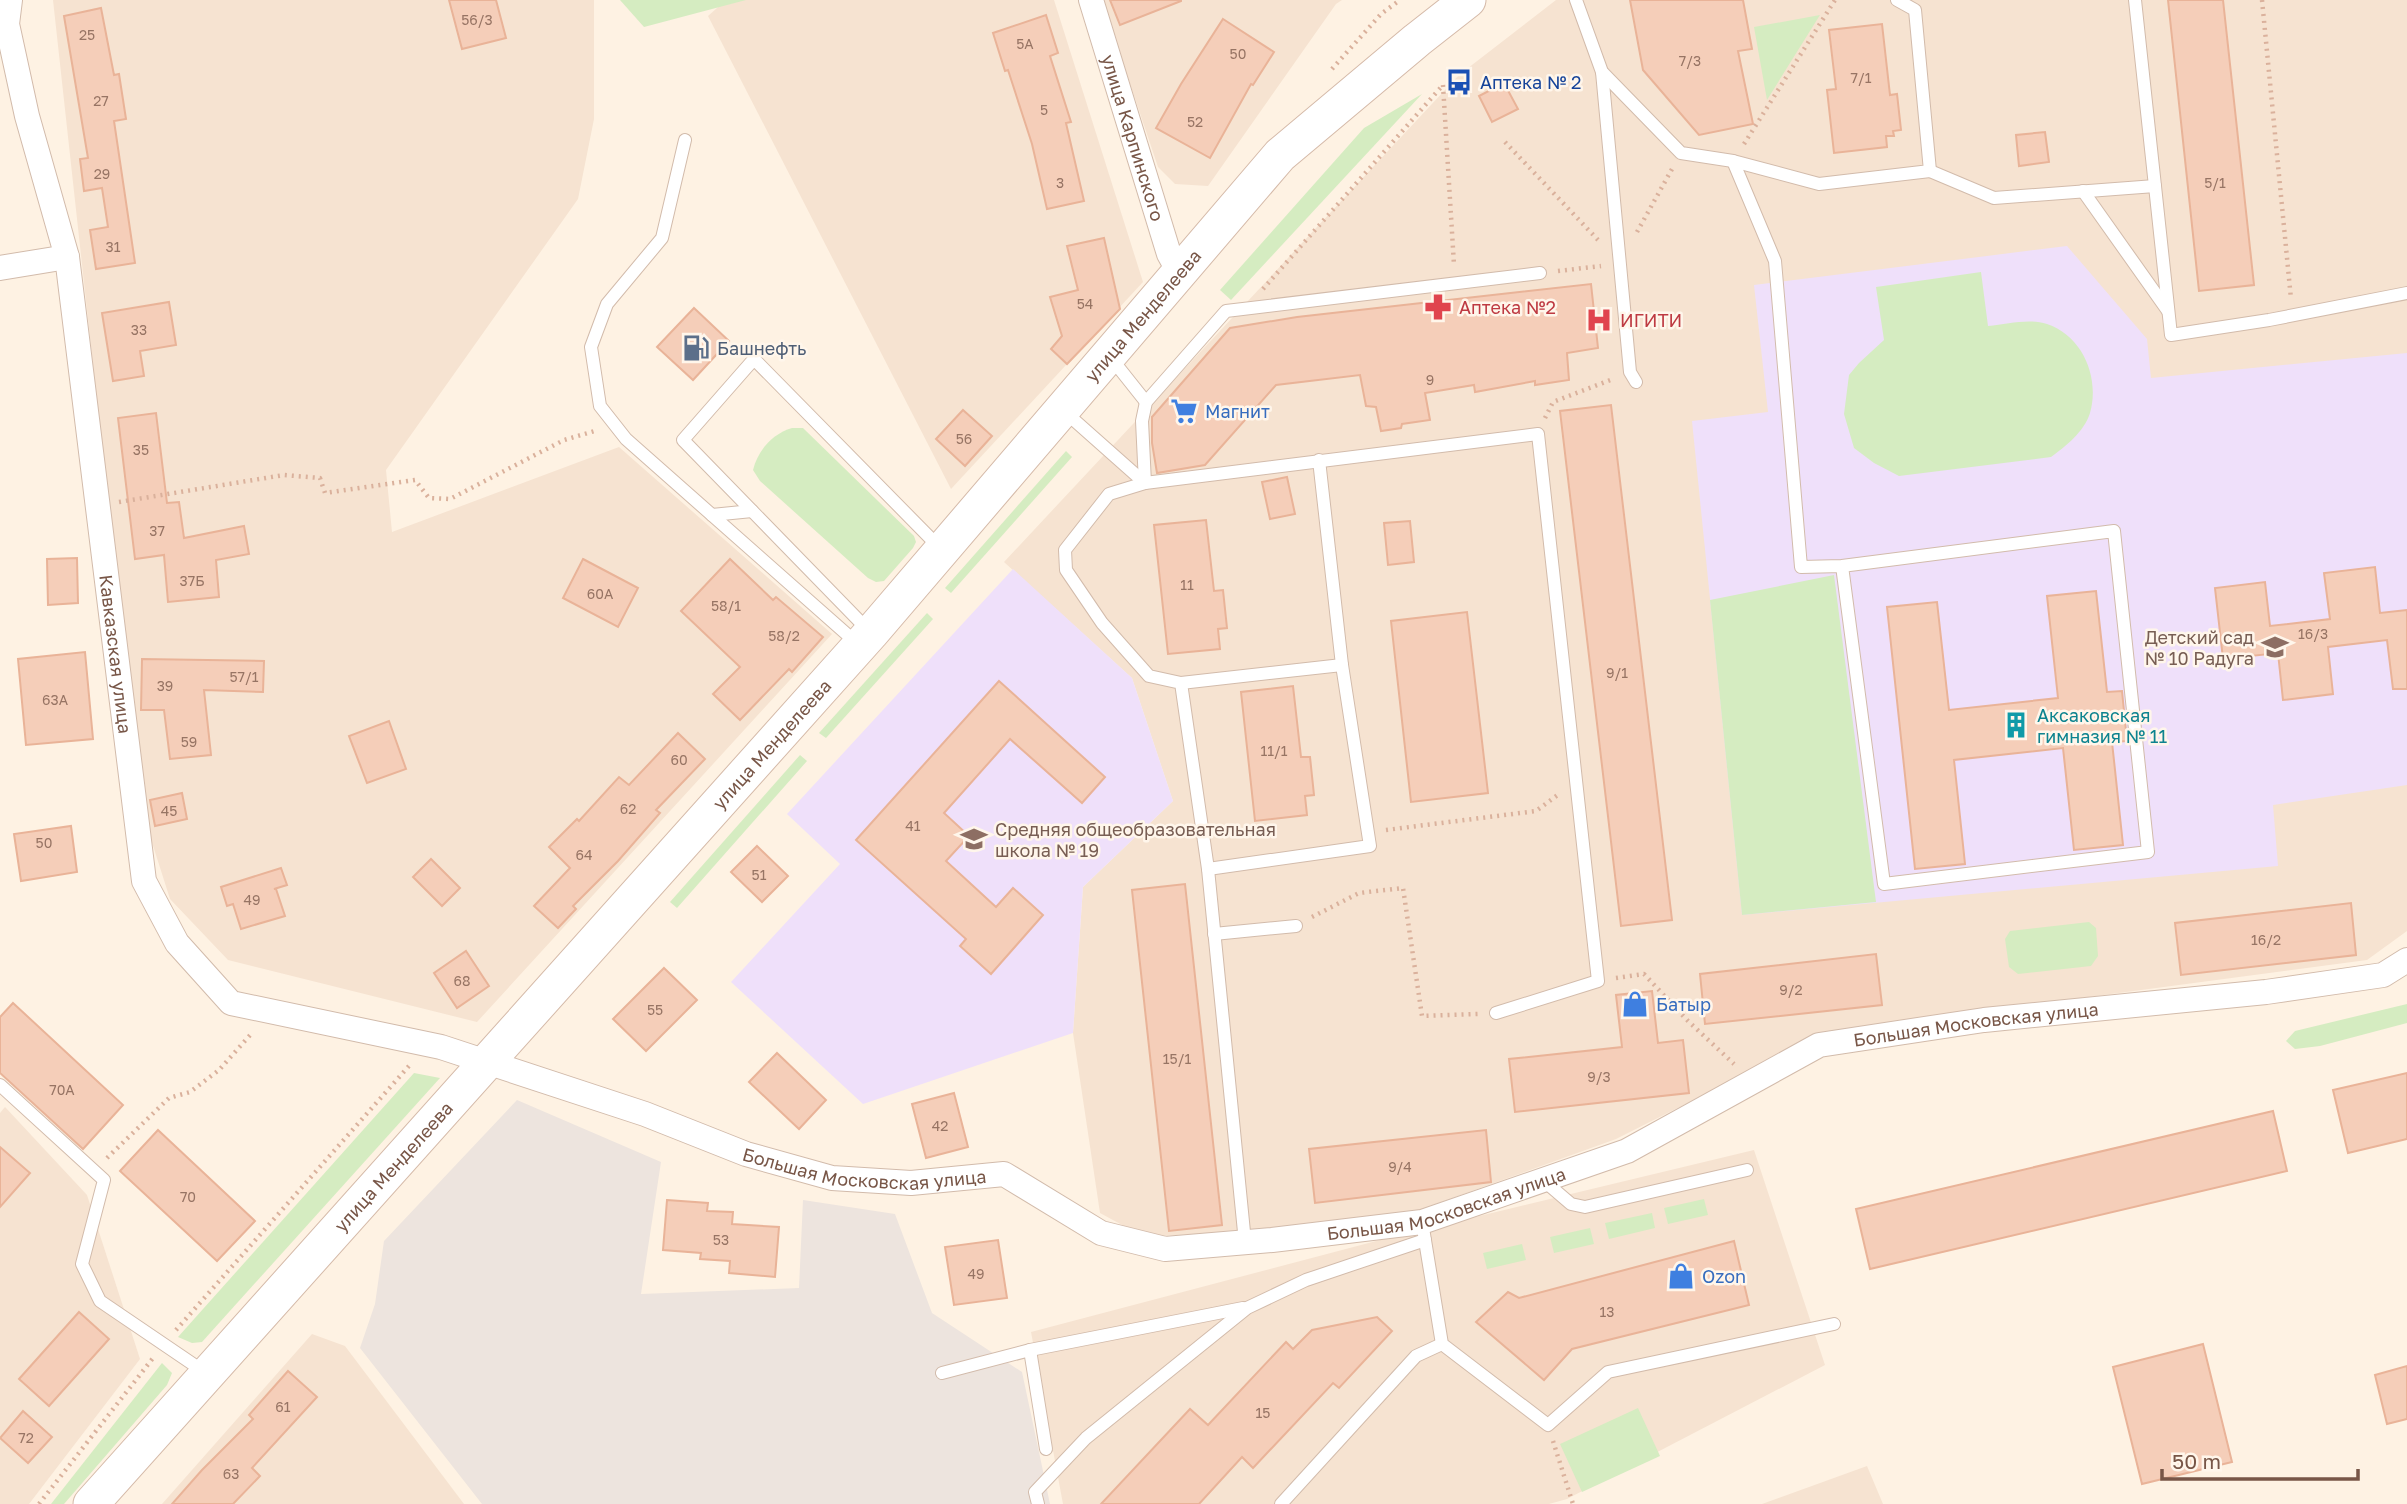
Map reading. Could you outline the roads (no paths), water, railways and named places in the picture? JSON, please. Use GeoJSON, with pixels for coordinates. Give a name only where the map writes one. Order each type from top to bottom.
{"type":"FeatureCollection","features":[{"type":"Feature","properties":{"kind":"main road","name":"улица Менделеева"},"geometry":{"type":"LineString","coordinates":[[90,1504],[865,639],[1280,155],[1468,0]]}},
{"type":"Feature","properties":{"kind":"street","name":"улица Карпинского"},"geometry":{"type":"LineString","coordinates":[[1091,0],[1169,254],[1179,272]]}},
{"type":"Feature","properties":{"kind":"street","name":"Кавказская улица"},"geometry":{"type":"LineString","coordinates":[[0,47],[9,12]]}},
{"type":"Feature","properties":{"kind":"street","name":"Кавказская улица"},"geometry":{"type":"LineString","coordinates":[[9,12],[27,116],[67,257],[144,881],[177,943],[231,1003],[441,1047],[486,1061]]}},
{"type":"Feature","properties":{"kind":"street"},"geometry":{"type":"LineString","coordinates":[[0,268],[67,257]]}},
{"type":"Feature","properties":{"kind":"street","name":"Большая Московская улица"},"geometry":{"type":"LineString","coordinates":[[486,1061],[645,1114],[746,1154],[832,1178],[911,1183],[1004,1174],[1101,1233],[1166,1249],[1424,1231],[1543,1180],[1627,1151],[1819,1045],[1984,1020],[2266,992],[2383,975],[2407,960]]}},
{"type":"Feature","properties":{"kind":"lane"},"geometry":{"type":"LineString","coordinates":[[1576,0],[1602,72],[1619,263],[1633,377]]}},
{"type":"Feature","properties":{"kind":"lane"},"geometry":{"type":"LineString","coordinates":[[1897,0],[1915,10]]}},
{"type":"Feature","properties":{"kind":"lane"},"geometry":{"type":"LineString","coordinates":[[1924,0],[1915,10],[1930,171]]}},
{"type":"Feature","properties":{"kind":"lane"},"geometry":{"type":"LineString","coordinates":[[2135,0],[2171,335],[2407,292]]}},
{"type":"Feature","properties":{"kind":"lane"},"geometry":{"type":"LineString","coordinates":[[1602,72],[1681,153],[1733,161],[1819,184],[1930,171],[1994,198],[2155,186]]}},
{"type":"Feature","properties":{"kind":"lane"},"geometry":{"type":"LineString","coordinates":[[685,140],[662,238],[607,304],[591,348],[600,405],[626,439],[712,515],[865,639]]}},
{"type":"Feature","properties":{"kind":"lane"},"geometry":{"type":"LineString","coordinates":[[1733,161],[1775,261],[1801,567],[1842,566],[2114,531],[2148,852],[1884,884],[1842,566]]}},
{"type":"Feature","properties":{"kind":"lane"},"geometry":{"type":"LineString","coordinates":[[2083,191],[2169,312]]}},
{"type":"Feature","properties":{"kind":"lane"},"geometry":{"type":"LineString","coordinates":[[1145,483],[1142,421],[1146,402],[1226,311],[1540,273]]}},
{"type":"Feature","properties":{"kind":"lane"},"geometry":{"type":"LineString","coordinates":[[1108,355],[1146,402]]}},
{"type":"Feature","properties":{"kind":"lane"},"geometry":{"type":"LineString","coordinates":[[865,639],[752,511],[683,440],[754,359],[943,550]]}},
{"type":"Feature","properties":{"kind":"lane"},"geometry":{"type":"LineString","coordinates":[[1062,410],[1145,483]]}},
{"type":"Feature","properties":{"kind":"lane"},"geometry":{"type":"LineString","coordinates":[[1342,665],[1181,683],[1149,676],[1102,622],[1066,570],[1065,550],[1109,494],[1145,483],[1538,434],[1598,981],[1496,1013]]}},
{"type":"Feature","properties":{"kind":"lane"},"geometry":{"type":"LineString","coordinates":[[1208,869],[1370,846],[1342,665],[1319,460]]}},
{"type":"Feature","properties":{"kind":"lane"},"geometry":{"type":"LineString","coordinates":[[712,515],[752,511]]}},
{"type":"Feature","properties":{"kind":"lane"},"geometry":{"type":"LineString","coordinates":[[1181,683],[1208,869],[1245,1242]]}},
{"type":"Feature","properties":{"kind":"lane"},"geometry":{"type":"LineString","coordinates":[[1214,934],[1296,926]]}},
{"type":"Feature","properties":{"kind":"lane"},"geometry":{"type":"LineString","coordinates":[[0,1085],[104,1180],[82,1264],[100,1301],[207,1373]]}},
{"type":"Feature","properties":{"kind":"lane"},"geometry":{"type":"LineString","coordinates":[[1543,1180],[1571,1203],[1585,1207],[1747,1170]]}},
{"type":"Feature","properties":{"kind":"lane"},"geometry":{"type":"LineString","coordinates":[[1038,1504],[1035,1492],[1086,1438],[1247,1308],[1306,1280],[1424,1231],[1442,1344],[1548,1425],[1608,1371],[1834,1324]]}},
{"type":"Feature","properties":{"kind":"lane"},"geometry":{"type":"LineString","coordinates":[[942,1373],[1030,1350],[1247,1308]]}},
{"type":"Feature","properties":{"kind":"lane"},"geometry":{"type":"LineString","coordinates":[[1281,1504],[1416,1356],[1442,1344]]}},
{"type":"Feature","properties":{"kind":"lane"},"geometry":{"type":"LineString","coordinates":[[1030,1350],[1046,1449]]}},
{"type":"Feature","properties":{"kind":"place","name":"Аптека № 2"},"geometry":{"type":"Point","coordinates":[1459,82]}},
{"type":"Feature","properties":{"kind":"place","name":"Аптека №2"},"geometry":{"type":"Point","coordinates":[1438,307]}},
{"type":"Feature","properties":{"kind":"place","name":"ИГИТИ"},"geometry":{"type":"Point","coordinates":[1599,320]}},
{"type":"Feature","properties":{"kind":"place","name":"Башнефть"},"geometry":{"type":"Point","coordinates":[696,348]}},
{"type":"Feature","properties":{"kind":"place","name":"Магнит"},"geometry":{"type":"Point","coordinates":[1184,411]}},
{"type":"Feature","properties":{"kind":"place","name":"Детский сад № 10 Радуга"},"geometry":{"type":"Point","coordinates":[2275,647]}},
{"type":"Feature","properties":{"kind":"place","name":"Аксаковская гимназия № 11"},"geometry":{"type":"Point","coordinates":[2016,725]}},
{"type":"Feature","properties":{"kind":"place","name":"Средняя общеобразовательная школа № 19"},"geometry":{"type":"Point","coordinates":[974,839]}},
{"type":"Feature","properties":{"kind":"place","name":"Батыр"},"geometry":{"type":"Point","coordinates":[1635,1004]}},
{"type":"Feature","properties":{"kind":"place","name":"Ozon"},"geometry":{"type":"Point","coordinates":[1681,1276]}}]}
